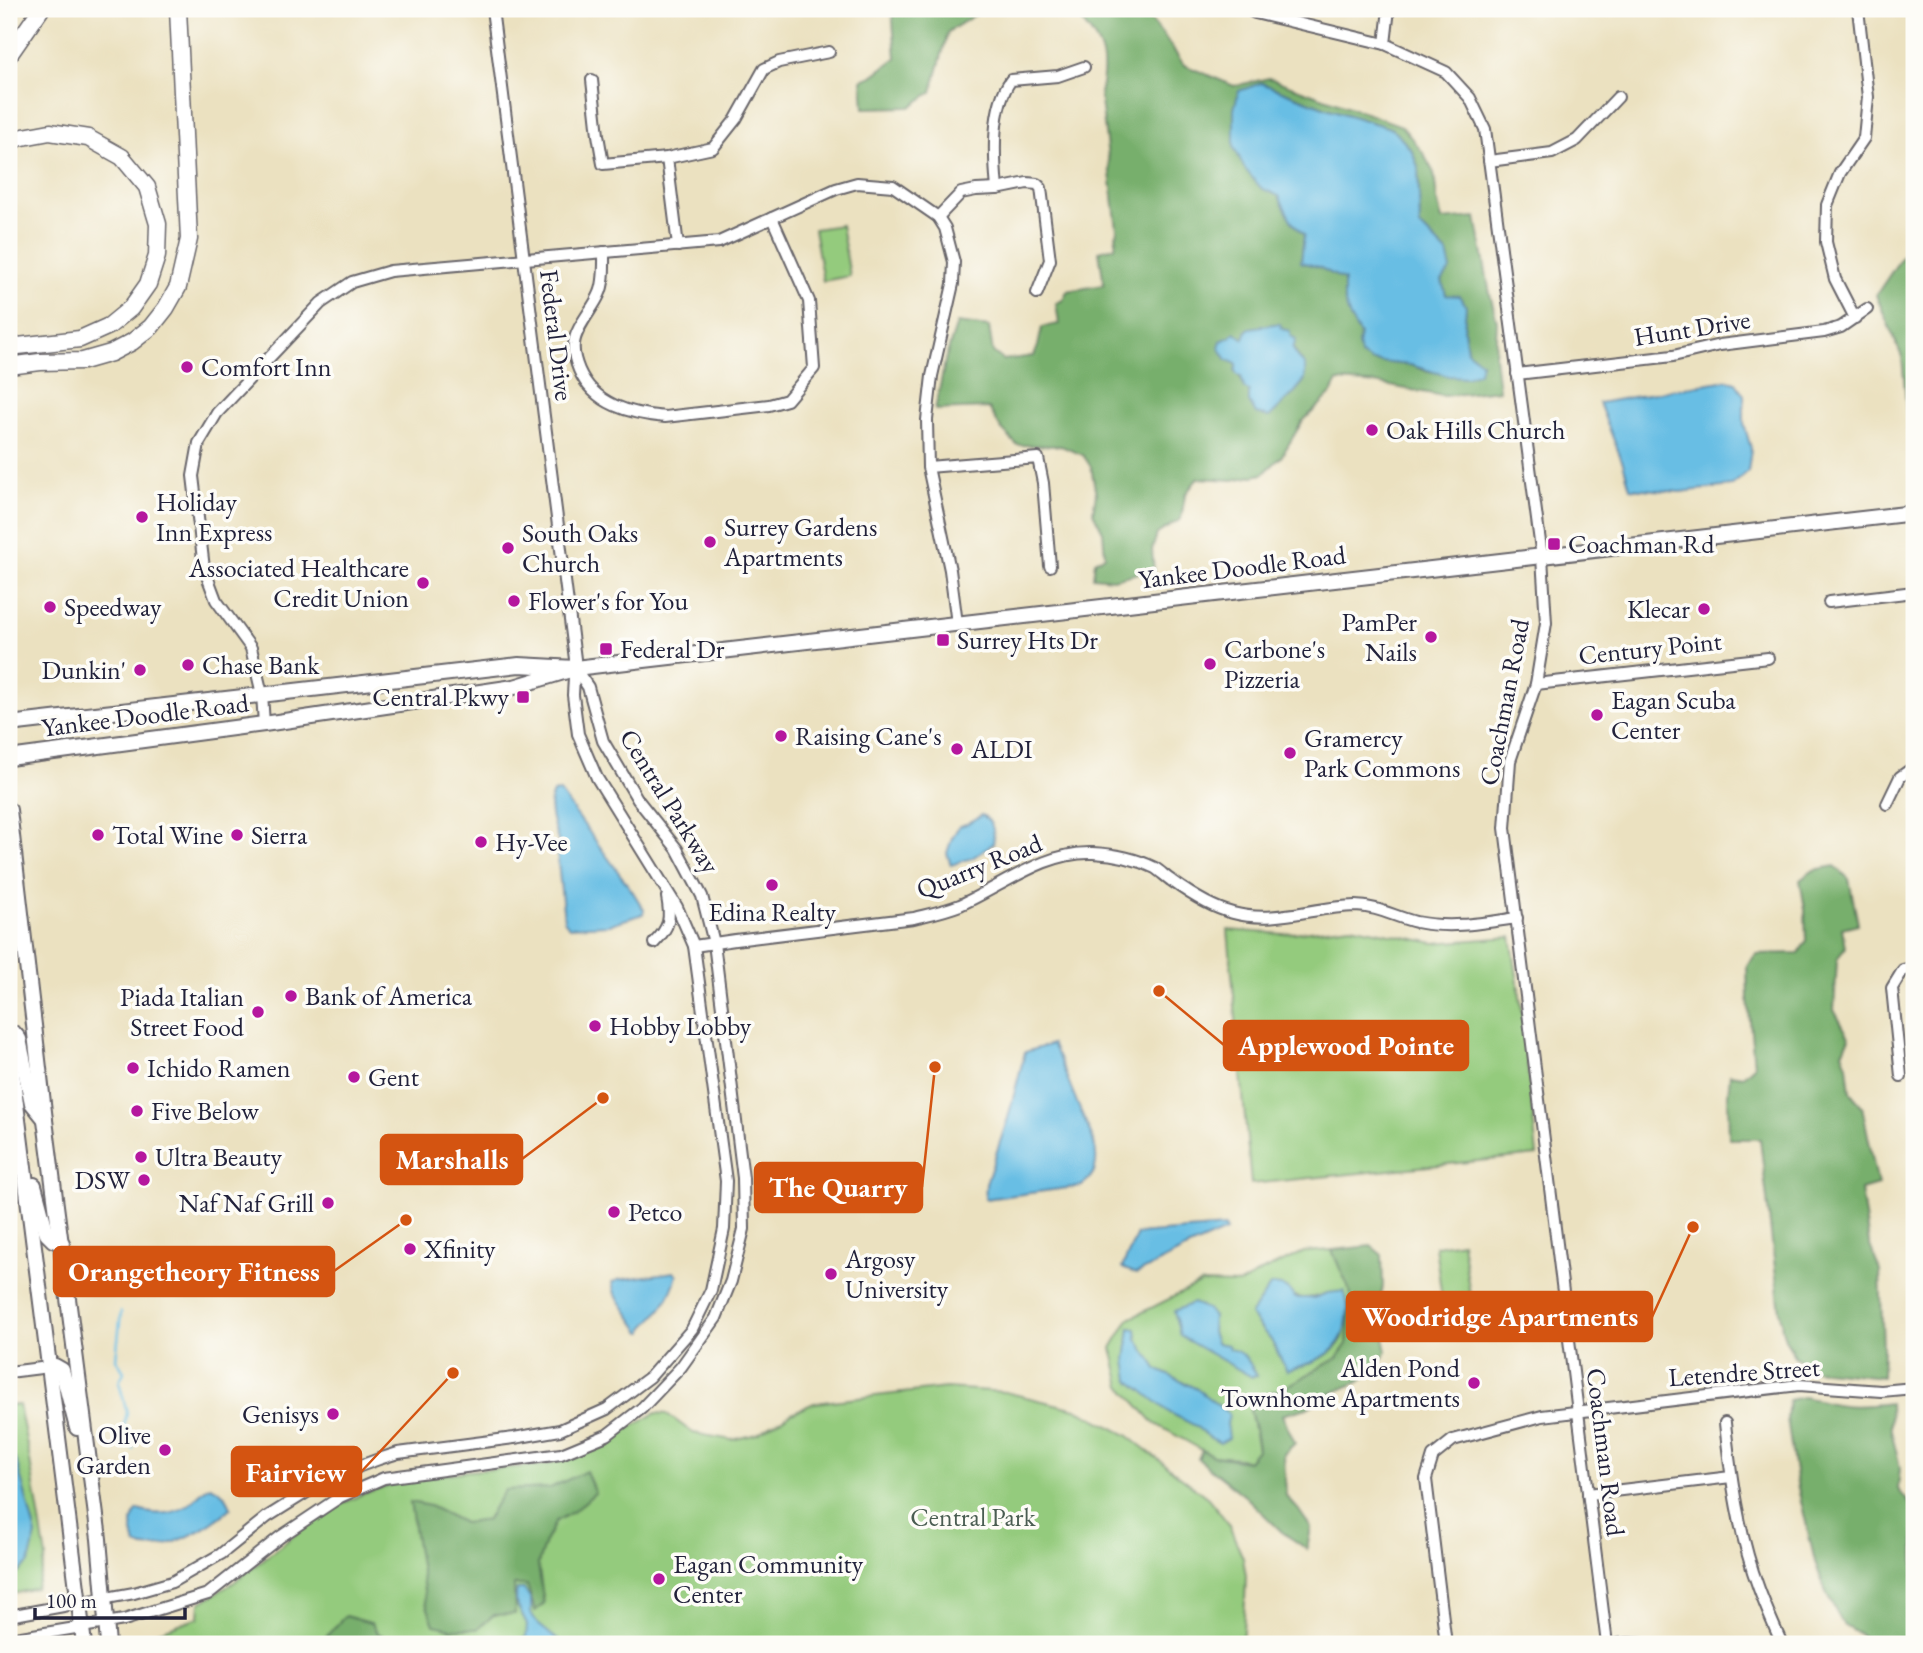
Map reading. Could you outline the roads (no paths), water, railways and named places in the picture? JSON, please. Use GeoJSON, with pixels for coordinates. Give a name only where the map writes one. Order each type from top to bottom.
{"type":"FeatureCollection","features":[{"type":"Feature","properties":{"kind":"highway"},"geometry":{"type":"LineString","coordinates":[[9,55],[41,9]]}},
{"type":"Feature","properties":{"kind":"highway"},"geometry":{"type":"LineString","coordinates":[[9,366],[83,361],[111,353],[132,342],[151,327],[178,287],[189,239],[178,9]]}},
{"type":"Feature","properties":{"kind":"highway"},"geometry":{"type":"LineString","coordinates":[[9,143],[18,138],[50,132],[88,138],[122,157],[147,187],[158,224],[157,256],[148,284],[131,308],[109,326],[80,339],[11,346]]}},
{"type":"Feature","properties":{"kind":"highway"},"geometry":{"type":"LineString","coordinates":[[9,379],[40,362]]}},
{"type":"Feature","properties":{"kind":"main road","name":"Yankee Doodle Road"},"geometry":{"type":"LineString","coordinates":[[9,724],[519,665],[575,668],[1914,513]]}},
{"type":"Feature","properties":{"kind":"main road","name":"Yankee Doodle Road"},"geometry":{"type":"LineString","coordinates":[[9,758],[514,687],[575,668]]}},
{"type":"Feature","properties":{"kind":"main road"},"geometry":{"type":"LineString","coordinates":[[9,810],[108,1644]]}},
{"type":"Feature","properties":{"kind":"main road"},"geometry":{"type":"LineString","coordinates":[[9,1032],[19,1039],[32,1103],[45,1120]]}},
{"type":"Feature","properties":{"kind":"main road"},"geometry":{"type":"LineString","coordinates":[[9,1048],[83,1644]]}},
{"type":"Feature","properties":{"kind":"main road"},"geometry":{"type":"LineString","coordinates":[[14,1091],[26,1129],[34,1186],[44,1227],[53,1240],[62,1243]]}},
{"type":"Feature","properties":{"kind":"main road"},"geometry":{"type":"LineString","coordinates":[[49,1367],[55,1366],[62,1370],[75,1424],[88,1459]]}},
{"type":"Feature","properties":{"kind":"street","name":"Federal Drive"},"geometry":{"type":"LineString","coordinates":[[492,9],[575,668]]}},
{"type":"Feature","properties":{"kind":"street","name":"Coachman Road"},"geometry":{"type":"LineString","coordinates":[[1247,9],[1385,44],[1446,72],[1470,98],[1485,129],[1542,557],[1546,623],[1536,684],[1510,761],[1505,828],[1607,1644]]}},
{"type":"Feature","properties":{"kind":"street"},"geometry":{"type":"LineString","coordinates":[[1385,44],[1389,9]]}},
{"type":"Feature","properties":{"kind":"street"},"geometry":{"type":"LineString","coordinates":[[1855,318],[1835,279],[1826,242],[1827,205],[1840,173],[1864,138],[1868,97],[1858,9]]}},
{"type":"Feature","properties":{"kind":"street"},"geometry":{"type":"LineString","coordinates":[[592,80],[597,135],[603,164],[667,158],[713,148],[736,119],[764,69],[779,62],[830,52]]}},
{"type":"Feature","properties":{"kind":"street"},"geometry":{"type":"LineString","coordinates":[[997,189],[993,150],[1004,89],[1011,80],[1058,76],[1084,67]]}},
{"type":"Feature","properties":{"kind":"street"},"geometry":{"type":"LineString","coordinates":[[1489,162],[1552,153],[1577,140],[1618,97]]}},
{"type":"Feature","properties":{"kind":"street"},"geometry":{"type":"LineString","coordinates":[[667,158],[678,246]]}},
{"type":"Feature","properties":{"kind":"street"},"geometry":{"type":"LineString","coordinates":[[264,724],[262,694],[251,648],[216,600],[204,568],[193,476],[199,443],[217,414],[321,303],[352,282],[390,271],[719,242],[836,189],[858,183],[893,186],[938,217],[945,228],[954,262],[953,284],[932,376],[927,420],[928,467],[950,570],[958,624]]}},
{"type":"Feature","properties":{"kind":"street"},"geometry":{"type":"LineString","coordinates":[[938,217],[961,193],[1027,183],[1037,184],[1041,188],[1050,260],[1037,293]]}},
{"type":"Feature","properties":{"kind":"street"},"geometry":{"type":"LineString","coordinates":[[604,252],[601,293],[574,342],[576,362],[584,383],[605,401],[633,413],[653,416],[665,417],[769,405],[787,400],[814,368],[809,302],[772,218]]}},
{"type":"Feature","properties":{"kind":"street","name":"Hunt Drive"},"geometry":{"type":"LineString","coordinates":[[1517,374],[1673,356],[1720,345],[1824,332],[1841,327],[1867,309]]}},
{"type":"Feature","properties":{"kind":"street"},"geometry":{"type":"LineString","coordinates":[[928,467],[1038,458],[1043,483],[1050,566]]}},
{"type":"Feature","properties":{"kind":"street"},"geometry":{"type":"LineString","coordinates":[[1829,602],[1914,593]]}},
{"type":"Feature","properties":{"kind":"street","name":"Century Point"},"geometry":{"type":"LineString","coordinates":[[1536,684],[1768,658]]}},
{"type":"Feature","properties":{"kind":"street","name":"Central Parkway"},"geometry":{"type":"LineString","coordinates":[[9,1616],[134,1593],[172,1582],[220,1554],[267,1517],[307,1492],[360,1466],[398,1453],[560,1430],[607,1409],[650,1377],[692,1329],[711,1290],[724,1229],[726,1181],[694,946],[677,907],[597,778],[578,734],[572,695],[575,668]]}},
{"type":"Feature","properties":{"kind":"street","name":"Central Parkway"},"geometry":{"type":"LineString","coordinates":[[9,1639],[82,1629],[147,1614],[208,1594],[280,1537],[340,1497],[384,1479],[561,1454],[607,1435],[642,1408],[681,1367],[716,1318],[731,1281],[744,1229],[743,1178],[714,943],[702,896],[677,849],[638,800],[603,741],[588,687],[575,668]]}},
{"type":"Feature","properties":{"kind":"street"},"geometry":{"type":"LineString","coordinates":[[1887,804],[1900,777],[1914,767]]}},
{"type":"Feature","properties":{"kind":"street","name":"Quarry Road"},"geometry":{"type":"LineString","coordinates":[[694,946],[914,918],[942,912],[1036,866],[1069,855],[1092,853],[1125,857],[1154,868],[1200,899],[1231,913],[1261,918],[1324,908],[1357,906],[1383,910],[1413,921],[1445,927],[1517,918]]}},
{"type":"Feature","properties":{"kind":"street"},"geometry":{"type":"LineString","coordinates":[[654,943],[670,919],[665,887]]}},
{"type":"Feature","properties":{"kind":"street"},"geometry":{"type":"LineString","coordinates":[[1901,1076],[1892,988],[1903,970],[1914,968]]}},
{"type":"Feature","properties":{"kind":"street"},"geometry":{"type":"LineString","coordinates":[[9,1372],[49,1367]]}},
{"type":"Feature","properties":{"kind":"street","name":"Letendre Street"},"geometry":{"type":"LineString","coordinates":[[1446,1644],[1426,1479],[1433,1456],[1453,1440],[1542,1416],[1578,1410],[1799,1385],[1881,1391],[1914,1388]]}},
{"type":"Feature","properties":{"kind":"street"},"geometry":{"type":"LineString","coordinates":[[1725,1423],[1731,1477],[1744,1539],[1758,1587],[1782,1644]]}},
{"type":"Feature","properties":{"kind":"street"},"geometry":{"type":"LineString","coordinates":[[1588,1494],[1731,1477]]}},
{"type":"Feature","properties":{"kind":"street"},"geometry":{"type":"LineString","coordinates":[[1617,1644],[1644,1644]]}},
{"type":"Feature","properties":{"kind":"water"},"geometry":{"type":"Polygon","coordinates":[[[1261,83],[1326,108],[1393,129],[1412,151],[1418,167],[1420,226],[1447,253],[1451,269],[1442,281],[1446,295],[1459,296],[1466,306],[1464,330],[1467,351],[1481,362],[1479,372],[1467,377],[1448,376],[1410,365],[1371,361],[1361,355],[1358,345],[1360,335],[1344,300],[1344,280],[1319,267],[1301,262],[1304,235],[1291,220],[1279,196],[1261,188],[1245,169],[1234,147],[1234,109],[1239,91],[1261,83]]]}},
{"type":"Feature","properties":{"kind":"water"},"geometry":{"type":"Polygon","coordinates":[[[1280,324],[1282,329],[1290,331],[1290,336],[1296,339],[1293,349],[1305,365],[1305,380],[1269,417],[1256,414],[1249,402],[1249,391],[1244,388],[1241,376],[1235,371],[1237,364],[1227,360],[1219,347],[1221,341],[1235,332],[1244,339],[1250,328],[1280,324]]]}},
{"type":"Feature","properties":{"kind":"water"},"geometry":{"type":"Polygon","coordinates":[[[1726,380],[1736,383],[1744,395],[1744,424],[1751,448],[1748,472],[1731,486],[1680,492],[1630,488],[1599,403],[1726,380]]]}},
{"type":"Feature","properties":{"kind":"water"},"geometry":{"type":"Polygon","coordinates":[[[560,792],[633,892],[644,910],[643,914],[608,925],[569,927],[564,920],[557,852],[560,849],[550,807],[553,793],[560,792]]]}},
{"type":"Feature","properties":{"kind":"water"},"geometry":{"type":"Polygon","coordinates":[[[982,815],[992,828],[993,844],[972,858],[951,865],[947,853],[959,826],[982,815]]]}},
{"type":"Feature","properties":{"kind":"water"},"geometry":{"type":"Polygon","coordinates":[[[1052,1044],[1094,1142],[1094,1171],[1082,1186],[985,1199],[986,1184],[1008,1118],[1025,1052],[1052,1044]]]}},
{"type":"Feature","properties":{"kind":"water"},"geometry":{"type":"Polygon","coordinates":[[[1225,1227],[1226,1231],[1137,1274],[1122,1268],[1137,1234],[1225,1227]]]}},
{"type":"Feature","properties":{"kind":"water"},"geometry":{"type":"Polygon","coordinates":[[[674,1272],[677,1275],[668,1297],[644,1328],[644,1332],[641,1332],[615,1294],[612,1283],[674,1272]]]}},
{"type":"Feature","properties":{"kind":"water"},"geometry":{"type":"Polygon","coordinates":[[[1271,1285],[1285,1288],[1295,1298],[1314,1298],[1344,1291],[1347,1319],[1340,1341],[1334,1348],[1318,1359],[1287,1371],[1271,1340],[1250,1315],[1271,1285]]]}},
{"type":"Feature","properties":{"kind":"water"},"geometry":{"type":"Polygon","coordinates":[[[1193,1303],[1207,1309],[1213,1317],[1212,1332],[1216,1343],[1228,1345],[1229,1349],[1243,1355],[1257,1376],[1252,1377],[1180,1336],[1174,1311],[1193,1303]]]}},
{"type":"Feature","properties":{"kind":"water"},"geometry":{"type":"Polygon","coordinates":[[[1130,1328],[1136,1329],[1137,1339],[1158,1370],[1197,1389],[1229,1414],[1229,1438],[1220,1443],[1209,1437],[1194,1425],[1170,1413],[1129,1380],[1126,1360],[1130,1328]]]}},
{"type":"Feature","properties":{"kind":"water"},"geometry":{"type":"Polygon","coordinates":[[[9,1449],[17,1463],[36,1535],[29,1563],[9,1581],[9,1449]]]}},
{"type":"Feature","properties":{"kind":"water"},"geometry":{"type":"Polygon","coordinates":[[[210,1486],[224,1494],[231,1508],[199,1531],[173,1543],[147,1547],[136,1545],[132,1522],[138,1510],[153,1513],[174,1512],[187,1506],[210,1486]]]}},
{"type":"Feature","properties":{"kind":"water"},"geometry":{"type":"Polygon","coordinates":[[[517,1589],[524,1589],[531,1600],[531,1613],[538,1624],[563,1644],[516,1644],[526,1637],[527,1625],[515,1601],[517,1589]]]}},
{"type":"Feature","properties":{"kind":"waterway"},"geometry":{"type":"LineString","coordinates":[[121,1312],[116,1359],[124,1372],[119,1382],[127,1413],[124,1425],[133,1449]]}},
{"type":"Feature","properties":{"kind":"place","name":"Comfort Inn"},"geometry":{"type":"Point","coordinates":[187,367]}},
{"type":"Feature","properties":{"kind":"place","name":"Oak Hills Church"},"geometry":{"type":"Point","coordinates":[1372,430]}},
{"type":"Feature","properties":{"kind":"place","name":"Holiday Inn Express"},"geometry":{"type":"Point","coordinates":[142,517]}},
{"type":"Feature","properties":{"kind":"place","name":"Surrey Gardens Apartments"},"geometry":{"type":"Point","coordinates":[710,542]}},
{"type":"Feature","properties":{"kind":"place","name":"Coachman Rd"},"geometry":{"type":"Point","coordinates":[1554,544]}},
{"type":"Feature","properties":{"kind":"place","name":"South Oaks Church"},"geometry":{"type":"Point","coordinates":[508,548]}},
{"type":"Feature","properties":{"kind":"place","name":"Associated Healthcare Credit Union"},"geometry":{"type":"Point","coordinates":[423,583]}},
{"type":"Feature","properties":{"kind":"place","name":"Flower's for You"},"geometry":{"type":"Point","coordinates":[514,601]}},
{"type":"Feature","properties":{"kind":"place","name":"Speedway"},"geometry":{"type":"Point","coordinates":[50,607]}},
{"type":"Feature","properties":{"kind":"place","name":"Klecar"},"geometry":{"type":"Point","coordinates":[1704,609]}},
{"type":"Feature","properties":{"kind":"place","name":"PamPer Nails"},"geometry":{"type":"Point","coordinates":[1431,637]}},
{"type":"Feature","properties":{"kind":"place","name":"Surrey Hts Dr"},"geometry":{"type":"Point","coordinates":[943,640]}},
{"type":"Feature","properties":{"kind":"place","name":"Federal Dr"},"geometry":{"type":"Point","coordinates":[606,649]}},
{"type":"Feature","properties":{"kind":"place","name":"Carbone's Pizzeria"},"geometry":{"type":"Point","coordinates":[1210,664]}},
{"type":"Feature","properties":{"kind":"place","name":"Chase Bank"},"geometry":{"type":"Point","coordinates":[188,665]}},
{"type":"Feature","properties":{"kind":"place","name":"Dunkin'"},"geometry":{"type":"Point","coordinates":[140,670]}},
{"type":"Feature","properties":{"kind":"place","name":"Central Pkwy"},"geometry":{"type":"Point","coordinates":[523,697]}},
{"type":"Feature","properties":{"kind":"place","name":"Eagan Scuba Center"},"geometry":{"type":"Point","coordinates":[1597,715]}},
{"type":"Feature","properties":{"kind":"place","name":"Raising Cane's"},"geometry":{"type":"Point","coordinates":[781,736]}},
{"type":"Feature","properties":{"kind":"place","name":"ALDI"},"geometry":{"type":"Point","coordinates":[957,749]}},
{"type":"Feature","properties":{"kind":"place","name":"Gramercy Park Commons"},"geometry":{"type":"Point","coordinates":[1290,753]}},
{"type":"Feature","properties":{"kind":"place","name":"Total Wine"},"geometry":{"type":"Point","coordinates":[98,835]}},
{"type":"Feature","properties":{"kind":"place","name":"Sierra"},"geometry":{"type":"Point","coordinates":[237,835]}},
{"type":"Feature","properties":{"kind":"place","name":"Hy-Vee"},"geometry":{"type":"Point","coordinates":[481,842]}},
{"type":"Feature","properties":{"kind":"place","name":"Edina Realty"},"geometry":{"type":"Point","coordinates":[772,885]}},
{"type":"Feature","properties":{"kind":"place","name":"Applewood Pointe"},"geometry":{"type":"Point","coordinates":[1159,991]}},
{"type":"Feature","properties":{"kind":"place","name":"Bank of America"},"geometry":{"type":"Point","coordinates":[291,996]}},
{"type":"Feature","properties":{"kind":"place","name":"Piada Italian Street Food"},"geometry":{"type":"Point","coordinates":[258,1012]}},
{"type":"Feature","properties":{"kind":"place","name":"Hobby Lobby"},"geometry":{"type":"Point","coordinates":[595,1026]}},
{"type":"Feature","properties":{"kind":"place","name":"The Quarry"},"geometry":{"type":"Point","coordinates":[935,1067]}},
{"type":"Feature","properties":{"kind":"place","name":"Ichido Ramen"},"geometry":{"type":"Point","coordinates":[133,1068]}},
{"type":"Feature","properties":{"kind":"place","name":"Gent"},"geometry":{"type":"Point","coordinates":[354,1077]}},
{"type":"Feature","properties":{"kind":"place","name":"Marshalls"},"geometry":{"type":"Point","coordinates":[603,1098]}},
{"type":"Feature","properties":{"kind":"place","name":"Five Below"},"geometry":{"type":"Point","coordinates":[137,1111]}},
{"type":"Feature","properties":{"kind":"place","name":"Ultra Beauty"},"geometry":{"type":"Point","coordinates":[141,1157]}},
{"type":"Feature","properties":{"kind":"place","name":"DSW"},"geometry":{"type":"Point","coordinates":[144,1180]}},
{"type":"Feature","properties":{"kind":"place","name":"Naf Naf Grill"},"geometry":{"type":"Point","coordinates":[328,1203]}},
{"type":"Feature","properties":{"kind":"place","name":"Petco"},"geometry":{"type":"Point","coordinates":[614,1212]}},
{"type":"Feature","properties":{"kind":"place","name":"Orangetheory Fitness"},"geometry":{"type":"Point","coordinates":[406,1220]}},
{"type":"Feature","properties":{"kind":"place","name":"Woodridge Apartments"},"geometry":{"type":"Point","coordinates":[1693,1227]}},
{"type":"Feature","properties":{"kind":"place","name":"Xfinity"},"geometry":{"type":"Point","coordinates":[410,1249]}},
{"type":"Feature","properties":{"kind":"place","name":"Argosy University"},"geometry":{"type":"Point","coordinates":[831,1274]}},
{"type":"Feature","properties":{"kind":"place","name":"Fairview"},"geometry":{"type":"Point","coordinates":[453,1373]}},
{"type":"Feature","properties":{"kind":"place","name":"Alden Pond Townhome Apartments"},"geometry":{"type":"Point","coordinates":[1474,1383]}},
{"type":"Feature","properties":{"kind":"place","name":"Genisys"},"geometry":{"type":"Point","coordinates":[333,1414]}},
{"type":"Feature","properties":{"kind":"place","name":"Olive Garden"},"geometry":{"type":"Point","coordinates":[165,1450]}},
{"type":"Feature","properties":{"kind":"place","name":"Eagan Community Center"},"geometry":{"type":"Point","coordinates":[659,1579]}},
{"type":"Feature","properties":{"kind":"park label","name":"Central Park"},"geometry":{"type":"Point","coordinates":[973,1517]}}]}
